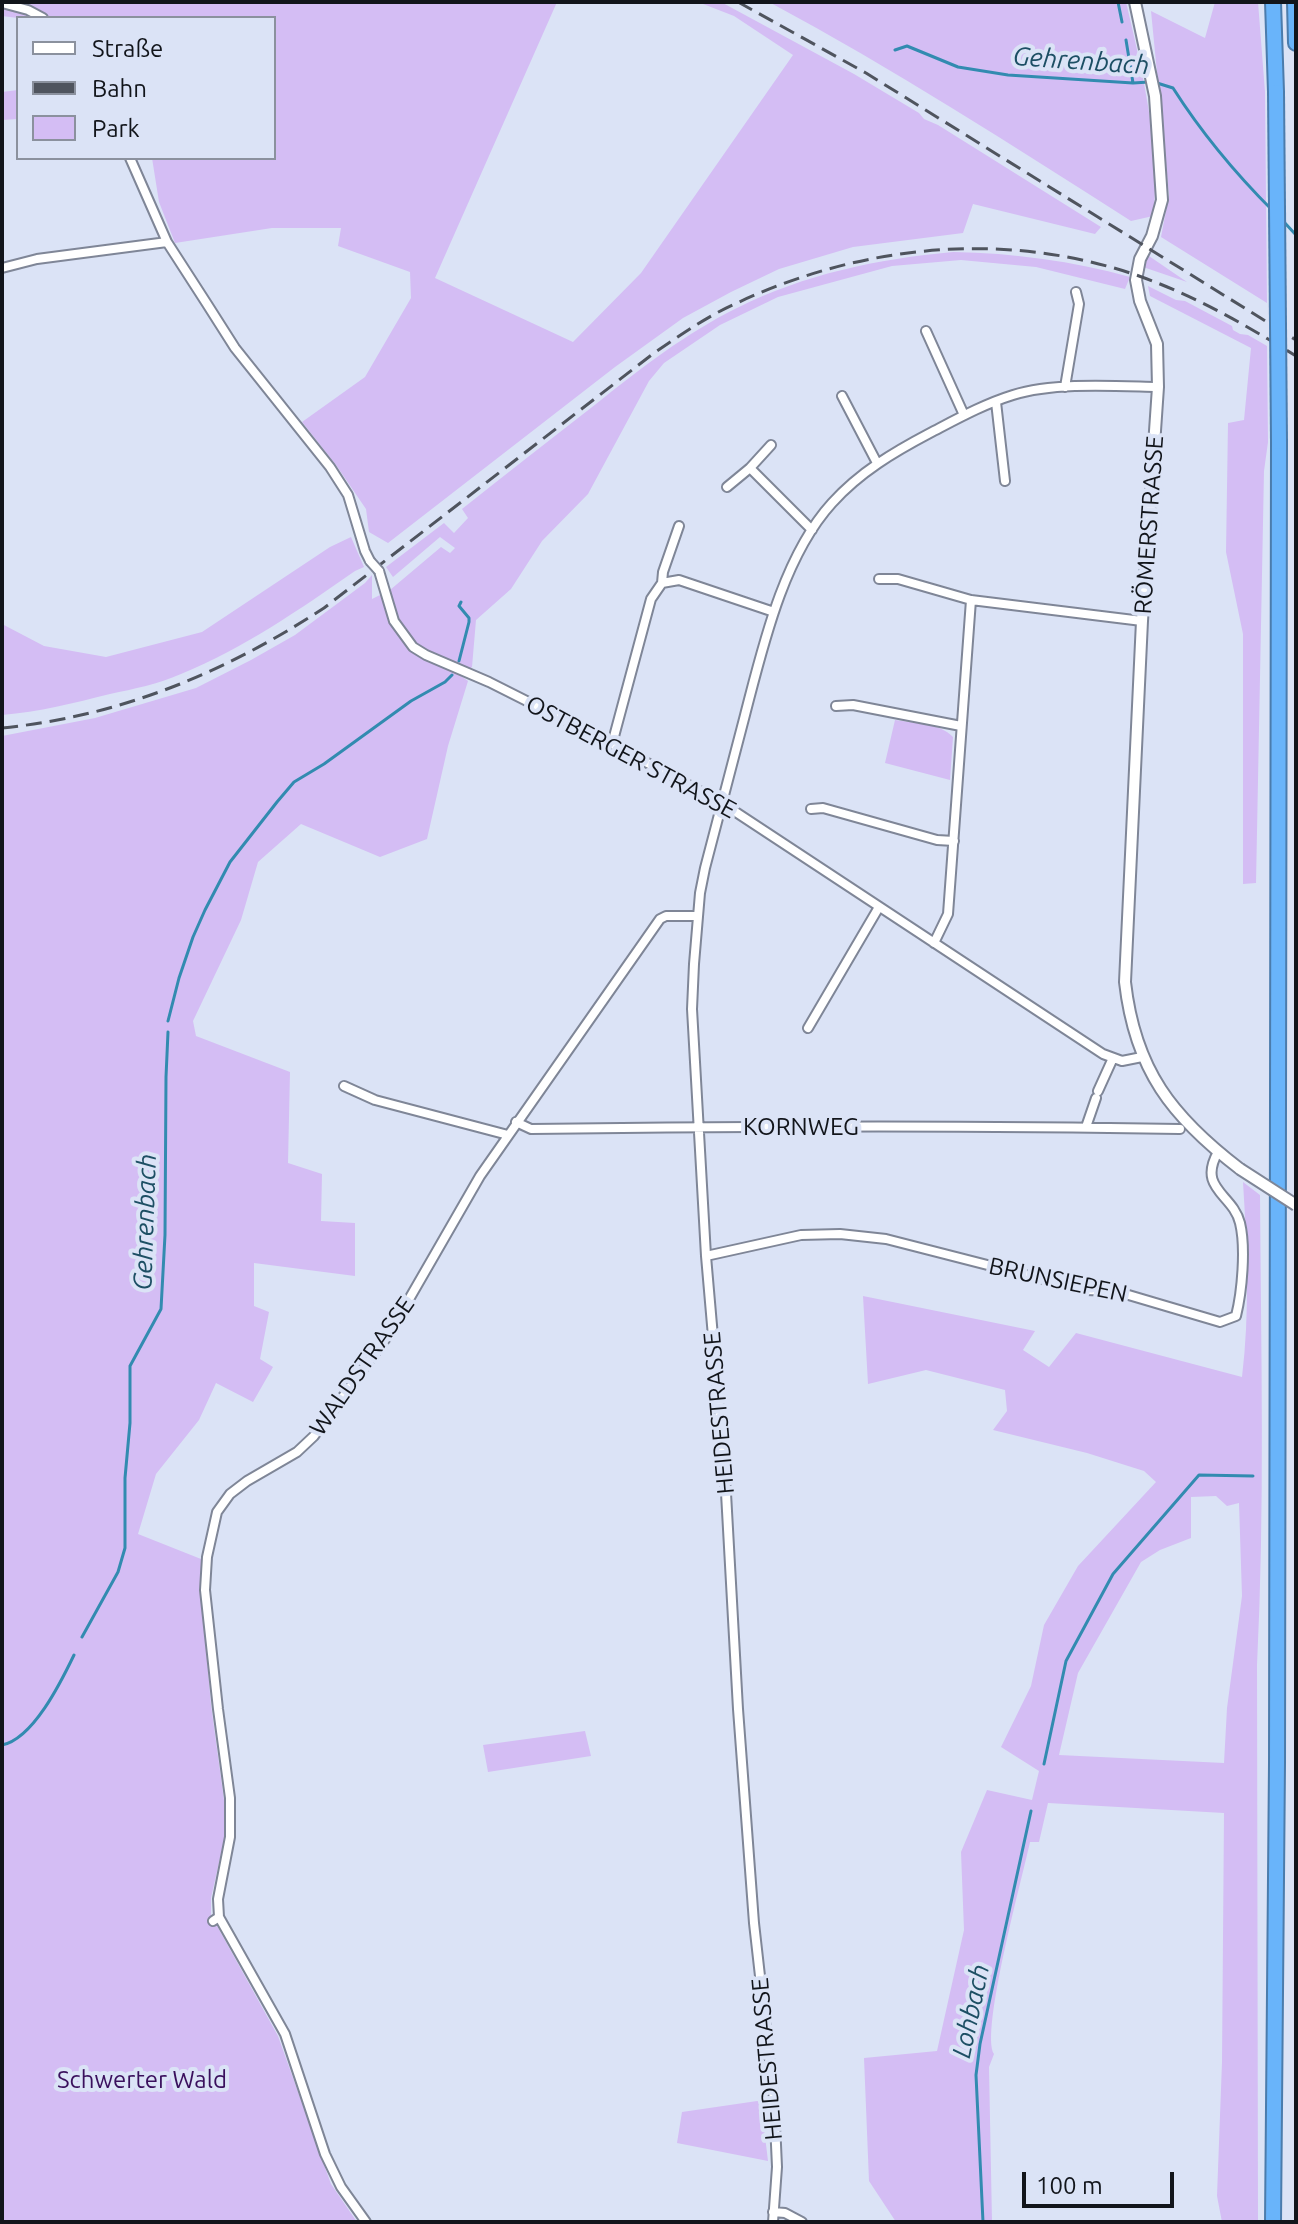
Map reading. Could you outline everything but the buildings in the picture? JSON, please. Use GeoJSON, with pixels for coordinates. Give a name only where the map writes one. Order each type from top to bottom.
{"type":"FeatureCollection","features":[{"type":"Feature","properties":{"kind":"highway"},"geometry":{"type":"LineString","coordinates":[[1273,2],[1279,442],[1273,2222]]}},
{"type":"Feature","properties":{"kind":"highway"},"geometry":{"type":"LineString","coordinates":[[1295,2],[1296,43]]}},
{"type":"Feature","properties":{"kind":"street","name":"RÖMERSTRASSE"},"geometry":{"type":"LineString","coordinates":[[1135,2],[1155,96],[1162,200],[1152,236],[1140,259],[1136,280],[1140,301],[1157,344],[1158,387],[1124,966],[1128,1004],[1142,1057]]}},
{"type":"Feature","properties":{"kind":"street"},"geometry":{"type":"LineString","coordinates":[[2,3],[39,16]]}},
{"type":"Feature","properties":{"kind":"street","name":"OSTBERGER STRASSE"},"geometry":{"type":"LineString","coordinates":[[131,160],[167,242],[235,348],[348,495],[365,551],[379,571],[394,621],[413,647],[612,744],[722,803],[1113,1058]]}},
{"type":"Feature","properties":{"kind":"street"},"geometry":{"type":"LineString","coordinates":[[2,268],[37,259],[167,242]]}},
{"type":"Feature","properties":{"kind":"street"},"geometry":{"type":"LineString","coordinates":[[1065,387],[1079,304],[1076,292]]}},
{"type":"Feature","properties":{"kind":"street"},"geometry":{"type":"LineString","coordinates":[[926,331],[964,415]]}},
{"type":"Feature","properties":{"kind":"street","name":"HEIDESTRASSE"},"geometry":{"type":"LineString","coordinates":[[773,2222],[777,2167],[774,2100],[754,1923],[725,1475],[706,1256],[692,1009],[698,916],[705,868],[781,591],[812,530],[830,505],[877,463],[964,415],[1015,394],[1065,387],[1158,387]]}},
{"type":"Feature","properties":{"kind":"street"},"geometry":{"type":"LineString","coordinates":[[842,396],[877,463]]}},
{"type":"Feature","properties":{"kind":"street"},"geometry":{"type":"LineString","coordinates":[[996,402],[1005,481]]}},
{"type":"Feature","properties":{"kind":"street"},"geometry":{"type":"LineString","coordinates":[[727,487],[771,445]]}},
{"type":"Feature","properties":{"kind":"street"},"geometry":{"type":"LineString","coordinates":[[750,468],[812,530]]}},
{"type":"Feature","properties":{"kind":"street"},"geometry":{"type":"LineString","coordinates":[[612,744],[651,599],[662,583],[679,526]]}},
{"type":"Feature","properties":{"kind":"street"},"geometry":{"type":"LineString","coordinates":[[879,579],[898,579],[971,600],[1142,621]]}},
{"type":"Feature","properties":{"kind":"street"},"geometry":{"type":"LineString","coordinates":[[662,583],[679,580],[774,612]]}},
{"type":"Feature","properties":{"kind":"street"},"geometry":{"type":"LineString","coordinates":[[934,943],[948,914],[971,600]]}},
{"type":"Feature","properties":{"kind":"street"},"geometry":{"type":"LineString","coordinates":[[836,706],[853,705],[961,726]]}},
{"type":"Feature","properties":{"kind":"street"},"geometry":{"type":"LineString","coordinates":[[811,809],[823,808],[937,840],[954,841]]}},
{"type":"Feature","properties":{"kind":"street"},"geometry":{"type":"LineString","coordinates":[[808,1028],[879,907]]}},
{"type":"Feature","properties":{"kind":"street","name":"WALDSTRASSE"},"geometry":{"type":"LineString","coordinates":[[366,2222],[341,2187],[325,2154],[285,2034],[216,1919],[230,1837],[230,1798],[205,1590],[207,1557],[217,1512],[230,1494],[297,1452],[314,1436],[389,1334],[480,1176],[516,1122],[660,919],[666,916],[698,916]]}},
{"type":"Feature","properties":{"kind":"street"},"geometry":{"type":"LineString","coordinates":[[1086,1127],[1105,1071],[1113,1058],[1130,1060],[1142,1057],[1163,1093],[1190,1127],[1240,1169],[1296,1205]]}},
{"type":"Feature","properties":{"kind":"street"},"geometry":{"type":"LineString","coordinates":[[344,1086],[375,1100],[508,1135]]}},
{"type":"Feature","properties":{"kind":"street","name":"KORNWEG"},"geometry":{"type":"LineString","coordinates":[[516,1122],[531,1129],[1180,1129]]}},
{"type":"Feature","properties":{"kind":"street","name":"BRUNSIEPEN"},"geometry":{"type":"LineString","coordinates":[[706,1256],[801,1235],[840,1234],[886,1239],[1085,1290],[1115,1291],[1220,1322],[1236,1316],[1241,1297],[1242,1239],[1238,1217],[1213,1180],[1211,1171],[1218,1152]]}},
{"type":"Feature","properties":{"kind":"street"},"geometry":{"type":"LineString","coordinates":[[773,2212],[785,2213],[802,2222]]}},
{"type":"Feature","properties":{"kind":"green space"},"geometry":{"type":"Polygon","coordinates":[[[2,2],[557,2],[435,278],[573,342],[641,273],[793,55],[734,16],[698,2],[721,2],[854,74],[1101,227],[1095,234],[973,204],[963,233],[853,247],[779,269],[683,318],[388,543],[369,532],[366,509],[302,422],[365,377],[411,298],[410,272],[338,246],[341,228],[272,228],[175,243],[159,202],[152,160],[276,160],[276,16],[2,16],[2,2]]]}},
{"type":"Feature","properties":{"kind":"green space"},"geometry":{"type":"Polygon","coordinates":[[[769,2],[1126,2],[1144,81],[1152,137],[1155,164],[1153,216],[1131,221],[907,81],[769,2]]]}},
{"type":"Feature","properties":{"kind":"green space"},"geometry":{"type":"Polygon","coordinates":[[[1215,2],[1258,2],[1265,92],[1267,303],[1161,237],[1169,195],[1151,11],[1205,38],[1215,2]]]}},
{"type":"Feature","properties":{"kind":"green space"},"geometry":{"type":"Polygon","coordinates":[[[16,90],[16,119],[2,120],[2,92],[16,90]]]}},
{"type":"Feature","properties":{"kind":"green space","name":"Schwerter Wald"},"geometry":{"type":"Polygon","coordinates":[[[953,252],[1043,259],[1130,277],[1125,289],[1036,267],[961,260],[892,266],[778,297],[720,325],[664,363],[649,381],[588,494],[542,541],[511,589],[476,620],[472,667],[461,676],[468,681],[448,746],[427,839],[380,857],[301,824],[258,862],[241,920],[193,1021],[196,1036],[290,1072],[288,1163],[322,1174],[321,1221],[355,1223],[355,1276],[254,1263],[254,1306],[269,1312],[260,1359],[273,1367],[253,1402],[216,1383],[199,1420],[156,1474],[138,1534],[201,1559],[211,1705],[224,1800],[225,1836],[211,1898],[211,1915],[278,2036],[331,2184],[357,2222],[2,2222],[2,736],[95,718],[196,688],[295,635],[372,575],[372,599],[390,590],[441,547],[450,553],[455,548],[440,537],[393,577],[386,567],[444,523],[454,533],[468,518],[462,509],[647,365],[737,308],[789,286],[842,270],[953,252]]]}},
{"type":"Feature","properties":{"kind":"green space"},"geometry":{"type":"Polygon","coordinates":[[[1146,254],[1187,282],[1143,267],[1146,254]]]}},
{"type":"Feature","properties":{"kind":"green space"},"geometry":{"type":"Polygon","coordinates":[[[1148,286],[1176,300],[1185,301],[1232,326],[1240,334],[1267,346],[1268,442],[1264,471],[1256,883],[1243,884],[1243,634],[1226,552],[1228,423],[1244,420],[1251,348],[1150,296],[1148,286]]]}},
{"type":"Feature","properties":{"kind":"green space"},"geometry":{"type":"Polygon","coordinates":[[[351,537],[364,567],[227,652],[155,683],[56,707],[2,715],[2,624],[44,646],[106,657],[202,632],[330,547],[351,537]]]}},
{"type":"Feature","properties":{"kind":"green space"},"geometry":{"type":"Polygon","coordinates":[[[895,720],[934,726],[953,737],[950,780],[885,763],[895,720]]]}},
{"type":"Feature","properties":{"kind":"green space"},"geometry":{"type":"Polygon","coordinates":[[[1243,1182],[1260,1195],[1262,1430],[1257,1665],[1258,2222],[1222,2222],[1217,2196],[1222,2062],[1224,1813],[1048,1803],[1039,1842],[1030,1842],[997,1986],[991,2040],[994,2054],[989,2067],[992,2222],[896,2222],[869,2181],[864,2058],[937,2051],[964,1930],[961,1852],[987,1790],[1032,1800],[1039,1771],[1001,1747],[1031,1686],[1044,1625],[1078,1566],[1156,1482],[1144,1471],[1087,1453],[993,1430],[1007,1411],[1005,1390],[926,1370],[868,1384],[863,1296],[1035,1331],[1023,1350],[1049,1367],[1076,1333],[1242,1377],[1247,1304],[1243,1182]],[[1216,1496],[1191,1497],[1191,1538],[1160,1550],[1141,1562],[1078,1673],[1059,1755],[1224,1763],[1227,1708],[1242,1596],[1239,1503],[1227,1506],[1216,1496]]]}},
{"type":"Feature","properties":{"kind":"green space"},"geometry":{"type":"Polygon","coordinates":[[[585,1731],[591,1756],[488,1772],[483,1745],[585,1731]]]}},
{"type":"Feature","properties":{"kind":"green space"},"geometry":{"type":"Polygon","coordinates":[[[764,2100],[768,2161],[677,2143],[682,2112],[764,2100]]]}},
{"type":"Feature","properties":{"kind":"waterway"},"geometry":{"type":"LineString","coordinates":[[1118,2],[1122,22]]}},
{"type":"Feature","properties":{"kind":"waterway"},"geometry":{"type":"LineString","coordinates":[[1126,40],[1133,83]]}},
{"type":"Feature","properties":{"kind":"waterway","name":"Gehrenbach"},"geometry":{"type":"LineString","coordinates":[[895,50],[907,46],[958,67],[1008,75],[1149,82]]}},
{"type":"Feature","properties":{"kind":"waterway","name":"Gehrenbach"},"geometry":{"type":"LineString","coordinates":[[1157,83],[1173,88],[1220,152],[1273,211]]}},
{"type":"Feature","properties":{"kind":"waterway","name":"Gehrenbach"},"geometry":{"type":"LineString","coordinates":[[1284,222],[1296,235]]}},
{"type":"Feature","properties":{"kind":"waterway"},"geometry":{"type":"LineString","coordinates":[[459,661],[469,622],[459,606],[461,602]]}},
{"type":"Feature","properties":{"kind":"waterway","name":"Gehrenbach"},"geometry":{"type":"LineString","coordinates":[[168,1021],[179,978],[205,910],[230,862],[277,802],[294,782],[452,675]]}},
{"type":"Feature","properties":{"kind":"waterway","name":"Gehrenbach"},"geometry":{"type":"LineString","coordinates":[[82,1637],[118,1572],[125,1548],[130,1366],[161,1309],[168,1032]]}},
{"type":"Feature","properties":{"kind":"waterway","name":"Lohbach"},"geometry":{"type":"LineString","coordinates":[[1044,1764],[1066,1661],[1113,1574],[1199,1475],[1253,1476]]}},
{"type":"Feature","properties":{"kind":"waterway","name":"Gehrenbach"},"geometry":{"type":"LineString","coordinates":[[2,1745],[13,1741],[35,1721],[54,1694],[74,1655]]}},
{"type":"Feature","properties":{"kind":"waterway","name":"Lohbach"},"geometry":{"type":"LineString","coordinates":[[983,2222],[976,2075],[980,2044],[1031,1811]]}},
{"type":"Feature","properties":{"kind":"railway"},"geometry":{"type":"LineString","coordinates":[[738,2],[866,73],[1296,340]]}},
{"type":"Feature","properties":{"kind":"railway"},"geometry":{"type":"LineString","coordinates":[[2,728],[46,722],[130,702],[210,671],[286,631],[324,608],[684,333],[737,303],[834,267],[885,256],[936,250],[987,249],[1038,253],[1089,262],[1139,276],[1200,302],[1296,356]]}}]}
